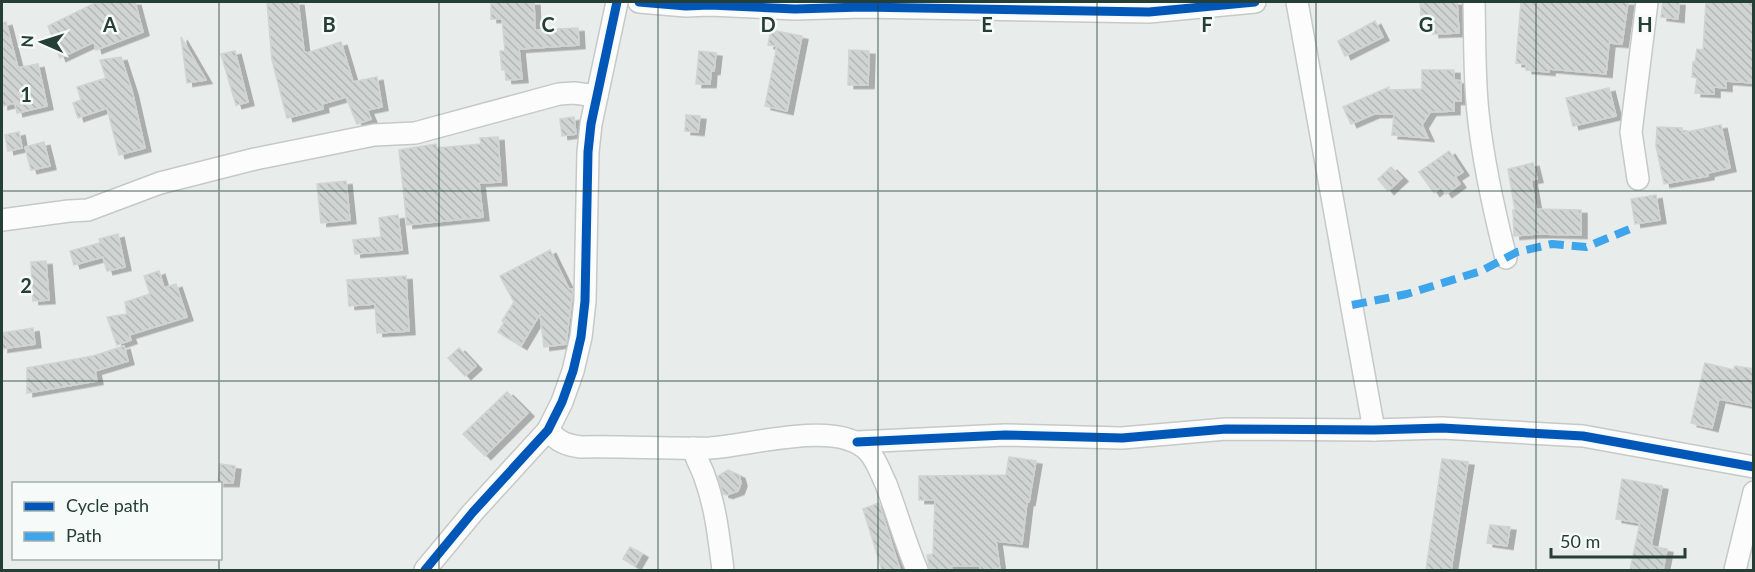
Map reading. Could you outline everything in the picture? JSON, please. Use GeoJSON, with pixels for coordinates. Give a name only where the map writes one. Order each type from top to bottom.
{"type":"FeatureCollection","features":[{"type":"Feature","properties":{"kind":"street"},"geometry":{"type":"LineString","coordinates":[[425,570],[473,512],[548,430],[562,402],[573,371],[581,336],[585,301],[588,152],[617,2]]}},
{"type":"Feature","properties":{"kind":"street"},"geometry":{"type":"LineString","coordinates":[[639,2],[686,6],[795,9],[862,7],[1149,12],[1255,2]]}},
{"type":"Feature","properties":{"kind":"street"},"geometry":{"type":"LineString","coordinates":[[1297,2],[1374,430]]}},
{"type":"Feature","properties":{"kind":"street"},"geometry":{"type":"LineString","coordinates":[[1474,2],[1478,112],[1487,172],[1506,258]]}},
{"type":"Feature","properties":{"kind":"street"},"geometry":{"type":"LineString","coordinates":[[1638,179],[1631,132],[1647,2]]}},
{"type":"Feature","properties":{"kind":"street"},"geometry":{"type":"LineString","coordinates":[[2,220],[88,210],[160,183],[263,157],[374,135],[415,133],[559,94],[597,96]]}},
{"type":"Feature","properties":{"kind":"street"},"geometry":{"type":"LineString","coordinates":[[857,442],[1005,435],[1122,438],[1226,429],[1442,428],[1583,436],[1754,467]]}},
{"type":"Feature","properties":{"kind":"street"},"geometry":{"type":"LineString","coordinates":[[548,430],[555,439],[566,446],[713,448],[794,437],[823,436],[850,439],[871,453],[895,506],[917,570]]}},
{"type":"Feature","properties":{"kind":"street"},"geometry":{"type":"LineString","coordinates":[[693,448],[696,462],[704,475],[713,504],[723,570]]}},
{"type":"Feature","properties":{"kind":"street"},"geometry":{"type":"LineString","coordinates":[[1734,570],[1754,492]]}},
{"type":"Feature","properties":{"kind":"building"},"geometry":{"type":"Polygon","coordinates":[[[97,2],[135,2],[143,32],[96,50],[94,42],[60,58],[48,26],[97,2]]]}},
{"type":"Feature","properties":{"kind":"building"},"geometry":{"type":"Polygon","coordinates":[[[267,2],[298,2],[304,51],[307,53],[341,42],[353,82],[377,77],[382,107],[367,110],[371,119],[357,124],[346,97],[322,104],[323,109],[287,118],[272,60],[267,2]]]}},
{"type":"Feature","properties":{"kind":"building"},"geometry":{"type":"Polygon","coordinates":[[[491,2],[534,2],[535,30],[578,28],[579,45],[519,49],[522,79],[506,80],[505,69],[502,70],[500,51],[505,51],[502,19],[491,19],[491,2]]]}},
{"type":"Feature","properties":{"kind":"building"},"geometry":{"type":"Polygon","coordinates":[[[1420,2],[1457,2],[1459,33],[1433,34],[1433,28],[1422,29],[1420,2]]]}},
{"type":"Feature","properties":{"kind":"building"},"geometry":{"type":"Polygon","coordinates":[[[1521,2],[1628,2],[1622,44],[1609,43],[1606,74],[1549,69],[1549,72],[1526,70],[1526,64],[1516,63],[1521,2]]]}},
{"type":"Feature","properties":{"kind":"building"},"geometry":{"type":"Polygon","coordinates":[[[1663,2],[1679,2],[1678,19],[1661,17],[1663,2]]]}},
{"type":"Feature","properties":{"kind":"building"},"geometry":{"type":"Polygon","coordinates":[[[1706,2],[1754,2],[1754,83],[1726,81],[1726,88],[1714,87],[1714,94],[1695,93],[1697,78],[1692,77],[1693,62],[1695,62],[1697,49],[1703,50],[1706,2]]]}},
{"type":"Feature","properties":{"kind":"building"},"geometry":{"type":"Polygon","coordinates":[[[1375,21],[1383,37],[1345,56],[1338,41],[1375,21]]]}},
{"type":"Feature","properties":{"kind":"building"},"geometry":{"type":"Polygon","coordinates":[[[6,22],[18,68],[38,64],[47,106],[17,113],[15,103],[2,106],[2,23],[6,22]]]}},
{"type":"Feature","properties":{"kind":"building"},"geometry":{"type":"Polygon","coordinates":[[[771,30],[802,36],[787,111],[765,106],[777,46],[768,45],[771,30]]]}},
{"type":"Feature","properties":{"kind":"building"},"geometry":{"type":"Polygon","coordinates":[[[181,37],[206,80],[187,83],[181,37]]]}},
{"type":"Feature","properties":{"kind":"building"},"geometry":{"type":"Polygon","coordinates":[[[849,50],[869,51],[868,85],[848,85],[849,50]]]}},
{"type":"Feature","properties":{"kind":"building"},"geometry":{"type":"Polygon","coordinates":[[[235,51],[248,102],[236,105],[221,54],[235,51]]]}},
{"type":"Feature","properties":{"kind":"building"},"geometry":{"type":"Polygon","coordinates":[[[699,51],[716,53],[710,84],[696,84],[699,51]]]}},
{"type":"Feature","properties":{"kind":"building"},"geometry":{"type":"Polygon","coordinates":[[[121,57],[132,91],[145,148],[119,155],[107,108],[78,118],[73,103],[81,100],[77,87],[106,78],[100,60],[121,57]]]}},
{"type":"Feature","properties":{"kind":"building"},"geometry":{"type":"Polygon","coordinates":[[[1422,70],[1454,70],[1454,80],[1461,81],[1461,101],[1454,101],[1454,111],[1430,112],[1422,125],[1428,138],[1392,135],[1394,114],[1374,114],[1351,124],[1343,107],[1389,87],[1388,90],[1422,89],[1422,70]]]}},
{"type":"Feature","properties":{"kind":"building"},"geometry":{"type":"Polygon","coordinates":[[[1609,88],[1616,116],[1573,126],[1566,98],[1609,88]]]}},
{"type":"Feature","properties":{"kind":"building"},"geometry":{"type":"Polygon","coordinates":[[[686,115],[700,116],[698,132],[685,131],[686,115]]]}},
{"type":"Feature","properties":{"kind":"building"},"geometry":{"type":"Polygon","coordinates":[[[574,117],[576,134],[562,136],[560,119],[574,117]]]}},
{"type":"Feature","properties":{"kind":"building"},"geometry":{"type":"Polygon","coordinates":[[[1721,125],[1730,168],[1708,173],[1708,176],[1664,184],[1656,146],[1657,127],[1682,128],[1682,133],[1721,125]]]}},
{"type":"Feature","properties":{"kind":"building"},"geometry":{"type":"Polygon","coordinates":[[[19,132],[22,148],[8,151],[5,135],[19,132]]]}},
{"type":"Feature","properties":{"kind":"building"},"geometry":{"type":"Polygon","coordinates":[[[498,137],[501,182],[479,183],[483,217],[407,225],[399,150],[436,144],[437,148],[481,144],[480,138],[498,137]]]}},
{"type":"Feature","properties":{"kind":"building"},"geometry":{"type":"Polygon","coordinates":[[[44,142],[50,166],[31,170],[25,147],[44,142]]]}},
{"type":"Feature","properties":{"kind":"building"},"geometry":{"type":"Polygon","coordinates":[[[1449,151],[1463,172],[1455,177],[1460,184],[1446,194],[1441,187],[1434,193],[1419,172],[1449,151]]]}},
{"type":"Feature","properties":{"kind":"building"},"geometry":{"type":"Polygon","coordinates":[[[1533,163],[1537,179],[1531,180],[1536,209],[1581,210],[1581,235],[1514,236],[1513,210],[1515,210],[1508,169],[1533,163]]]}},
{"type":"Feature","properties":{"kind":"building"},"geometry":{"type":"Polygon","coordinates":[[[1391,167],[1402,178],[1388,191],[1378,179],[1391,167]]]}},
{"type":"Feature","properties":{"kind":"building"},"geometry":{"type":"Polygon","coordinates":[[[346,181],[350,220],[321,223],[317,184],[346,181]]]}},
{"type":"Feature","properties":{"kind":"building"},"geometry":{"type":"Polygon","coordinates":[[[1656,195],[1660,220],[1635,224],[1631,199],[1656,195]]]}},
{"type":"Feature","properties":{"kind":"building"},"geometry":{"type":"Polygon","coordinates":[[[398,215],[402,250],[355,254],[353,240],[381,237],[379,218],[398,215]]]}},
{"type":"Feature","properties":{"kind":"building"},"geometry":{"type":"Polygon","coordinates":[[[118,234],[125,267],[107,271],[103,257],[74,265],[70,251],[100,243],[99,239],[118,234]]]}},
{"type":"Feature","properties":{"kind":"building"},"geometry":{"type":"Polygon","coordinates":[[[550,250],[569,289],[573,289],[566,344],[544,347],[540,314],[521,346],[498,332],[514,302],[500,276],[550,250]]]}},
{"type":"Feature","properties":{"kind":"building"},"geometry":{"type":"Polygon","coordinates":[[[46,261],[49,300],[33,301],[31,262],[46,261]]]}},
{"type":"Feature","properties":{"kind":"building"},"geometry":{"type":"Polygon","coordinates":[[[159,271],[164,288],[176,284],[187,317],[129,335],[131,340],[117,345],[107,317],[127,314],[125,302],[150,294],[144,276],[159,271]]]}},
{"type":"Feature","properties":{"kind":"building"},"geometry":{"type":"Polygon","coordinates":[[[406,276],[409,331],[377,333],[375,304],[349,306],[347,280],[406,276]]]}},
{"type":"Feature","properties":{"kind":"building"},"geometry":{"type":"Polygon","coordinates":[[[33,328],[35,344],[2,349],[2,333],[33,328]]]}},
{"type":"Feature","properties":{"kind":"building"},"geometry":{"type":"Polygon","coordinates":[[[124,346],[128,361],[95,371],[97,381],[27,393],[27,368],[93,356],[124,346]]]}},
{"type":"Feature","properties":{"kind":"building"},"geometry":{"type":"Polygon","coordinates":[[[459,348],[476,366],[465,376],[448,358],[459,348]]]}},
{"type":"Feature","properties":{"kind":"building"},"geometry":{"type":"Polygon","coordinates":[[[1705,363],[1734,370],[1735,366],[1754,369],[1754,406],[1719,399],[1712,428],[1691,423],[1705,363]]]}},
{"type":"Feature","properties":{"kind":"building"},"geometry":{"type":"Polygon","coordinates":[[[507,392],[528,413],[485,456],[463,434],[507,392]]]}},
{"type":"Feature","properties":{"kind":"building"},"geometry":{"type":"Polygon","coordinates":[[[1009,457],[1036,461],[1029,502],[1027,502],[1022,544],[996,541],[1000,570],[981,570],[980,566],[951,566],[952,570],[930,570],[927,555],[933,554],[935,500],[919,500],[919,476],[1006,475],[1009,457]]]}},
{"type":"Feature","properties":{"kind":"building"},"geometry":{"type":"Polygon","coordinates":[[[1442,459],[1468,462],[1451,570],[1426,570],[1442,459]]]}},
{"type":"Feature","properties":{"kind":"building"},"geometry":{"type":"Polygon","coordinates":[[[220,464],[235,466],[233,483],[218,482],[220,464]]]}},
{"type":"Feature","properties":{"kind":"building"},"geometry":{"type":"Polygon","coordinates":[[[728,470],[739,475],[741,483],[738,491],[727,495],[723,494],[718,476],[728,470]]]}},
{"type":"Feature","properties":{"kind":"building"},"geometry":{"type":"Polygon","coordinates":[[[1622,479],[1662,486],[1651,546],[1667,549],[1663,570],[1630,570],[1640,523],[1616,519],[1622,479]]]}},
{"type":"Feature","properties":{"kind":"building"},"geometry":{"type":"Polygon","coordinates":[[[879,503],[900,570],[882,570],[863,509],[879,503]]]}},
{"type":"Feature","properties":{"kind":"building"},"geometry":{"type":"Polygon","coordinates":[[[1490,525],[1510,527],[1507,546],[1487,543],[1490,525]]]}},
{"type":"Feature","properties":{"kind":"building"},"geometry":{"type":"Polygon","coordinates":[[[630,547],[642,554],[635,566],[623,559],[630,547]]]}},
{"type":"Feature","properties":{"kind":"marked path"},"geometry":{"type":"LineString","coordinates":[[1352,305],[1407,294],[1481,271],[1517,252],[1552,244],[1586,247],[1630,229]]}},
{"type":"Feature","properties":{"kind":"cycle path"},"geometry":{"type":"LineString","coordinates":[[425,570],[473,512],[548,430],[562,402],[573,371],[581,337],[585,301],[588,152],[591,124],[617,2]]}},
{"type":"Feature","properties":{"kind":"cycle path"},"geometry":{"type":"LineString","coordinates":[[639,2],[686,6],[795,9],[862,7],[1149,12],[1255,2]]}},
{"type":"Feature","properties":{"kind":"cycle path"},"geometry":{"type":"LineString","coordinates":[[857,442],[1005,435],[1122,438],[1226,429],[1442,428],[1583,436],[1754,467]]}}]}
